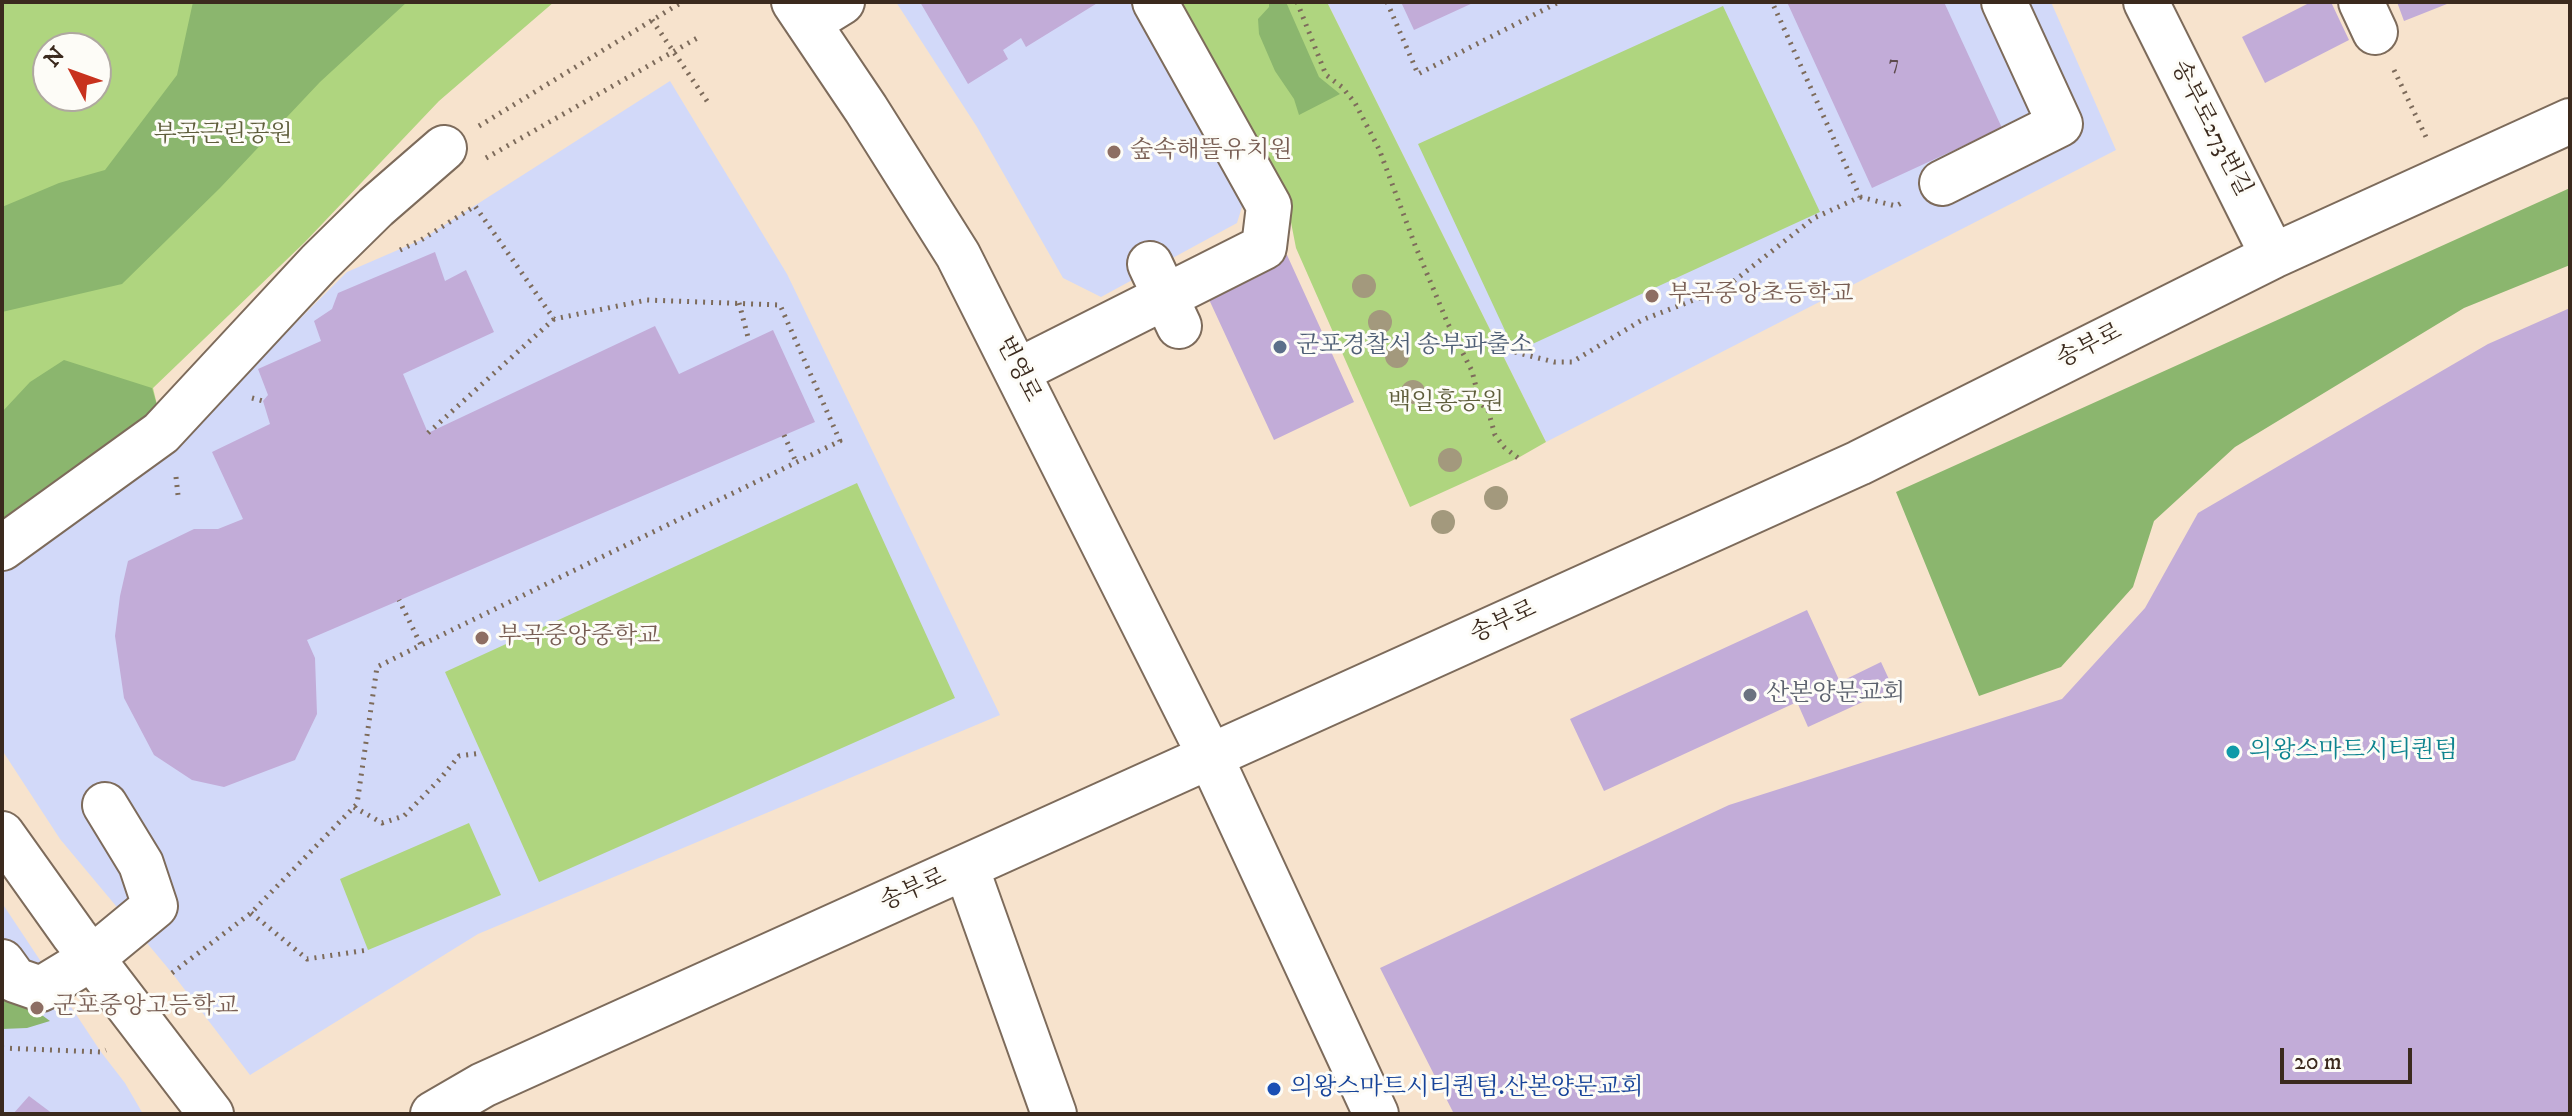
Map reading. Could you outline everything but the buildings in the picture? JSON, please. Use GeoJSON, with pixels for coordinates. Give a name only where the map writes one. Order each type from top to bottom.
{"type":"FeatureCollection","features":[{"type":"Feature","properties":{"kind":"street"},"geometry":{"type":"LineString","coordinates":[[1018,371],[1264,247],[1269,206],[1155,2]]}},
{"type":"Feature","properties":{"kind":"street"},"geometry":{"type":"LineString","coordinates":[[1942,183],[2060,124],[2004,2]]}},
{"type":"Feature","properties":{"kind":"street","name":"송부로273번길"},"geometry":{"type":"LineString","coordinates":[[2146,2],[2273,256]]}},
{"type":"Feature","properties":{"kind":"street","name":"번영로"},"geometry":{"type":"LineString","coordinates":[[815,9],[880,131],[958,255],[1018,371],[1210,756],[1376,1114]]}},
{"type":"Feature","properties":{"kind":"street","name":"송부로"},"geometry":{"type":"LineString","coordinates":[[433,1114],[483,1085],[1859,463],[2273,256],[2570,121]]}},
{"type":"Feature","properties":{"kind":"street"},"geometry":{"type":"LineString","coordinates":[[2,548],[161,433],[319,263],[376,207],[460,156]]}},
{"type":"Feature","properties":{"kind":"street"},"geometry":{"type":"LineString","coordinates":[[2,962],[15,980],[41,989],[83,947],[155,906],[141,864],[105,805]]}},
{"type":"Feature","properties":{"kind":"street"},"geometry":{"type":"LineString","coordinates":[[2,834],[83,947],[211,1114]]}},
{"type":"Feature","properties":{"kind":"street"},"geometry":{"type":"LineString","coordinates":[[966,867],[1054,1114]]}},
{"type":"Feature","properties":{"kind":"path"},"geometry":{"type":"LineString","coordinates":[[460,156],[682,2]]}},
{"type":"Feature","properties":{"kind":"path"},"geometry":{"type":"LineString","coordinates":[[1297,2],[1326,75],[1342,87],[1355,103],[1379,149],[1415,245],[1472,371],[1480,403],[1488,410],[1495,435],[1518,458]]}},
{"type":"Feature","properties":{"kind":"path"},"geometry":{"type":"LineString","coordinates":[[1387,2],[1418,74],[1559,2]]}},
{"type":"Feature","properties":{"kind":"path"},"geometry":{"type":"LineString","coordinates":[[1515,352],[1554,362],[1572,362],[1642,320],[1725,288],[1814,218],[1860,197],[1772,2]]}},
{"type":"Feature","properties":{"kind":"path"},"geometry":{"type":"LineString","coordinates":[[2368,17],[2445,178]]}},
{"type":"Feature","properties":{"kind":"path"},"geometry":{"type":"LineString","coordinates":[[652,20],[709,104]]}},
{"type":"Feature","properties":{"kind":"path"},"geometry":{"type":"LineString","coordinates":[[460,156],[699,37]]}},
{"type":"Feature","properties":{"kind":"path"},"geometry":{"type":"LineString","coordinates":[[396,251],[421,240],[475,206],[554,319]]}},
{"type":"Feature","properties":{"kind":"path"},"geometry":{"type":"LineString","coordinates":[[172,973],[251,913],[357,804],[377,667],[840,441],[780,305],[647,300],[554,319],[428,433]]}},
{"type":"Feature","properties":{"kind":"path"},"geometry":{"type":"LineString","coordinates":[[739,303],[749,341]]}},
{"type":"Feature","properties":{"kind":"path"},"geometry":{"type":"LineString","coordinates":[[784,435],[796,462]]}},
{"type":"Feature","properties":{"kind":"path"},"geometry":{"type":"LineString","coordinates":[[176,469],[178,495]]}},
{"type":"Feature","properties":{"kind":"path"},"geometry":{"type":"LineString","coordinates":[[399,600],[421,645]]}},
{"type":"Feature","properties":{"kind":"path"},"geometry":{"type":"LineString","coordinates":[[354,807],[382,823],[404,816],[459,756],[482,753]]}},
{"type":"Feature","properties":{"kind":"path"},"geometry":{"type":"LineString","coordinates":[[251,913],[307,959],[368,950]]}},
{"type":"Feature","properties":{"kind":"path"},"geometry":{"type":"LineString","coordinates":[[2,1048],[101,1052],[111,1047]]}},
{"type":"Feature","properties":{"kind":"shaded area","name":"숲속해뜰유치원"},"geometry":{"type":"Polygon","coordinates":[[[896,2],[1150,2],[1251,177],[1237,223],[1101,297],[1063,278],[977,127],[896,2]]]}},
{"type":"Feature","properties":{"kind":"shaded area","name":"부곡중앙초등학교"},"geometry":{"type":"Polygon","coordinates":[[[1327,2],[2051,2],[2116,150],[1546,442],[1327,2]]]}},
{"type":"Feature","properties":{"kind":"shaded area","name":"부곡중앙중학교"},"geometry":{"type":"Polygon","coordinates":[[[670,81],[787,274],[1000,715],[478,934],[250,1075],[172,973],[60,839],[2,750],[2,561],[174,444],[347,272],[421,240],[670,81]]]}},
{"type":"Feature","properties":{"kind":"shaded area","name":"군포중앙고등학교"},"geometry":{"type":"Polygon","coordinates":[[[2,903],[125,1083],[143,1114],[2,1114],[2,903]]]}},
{"type":"Feature","properties":{"kind":"green space","name":"부곡근린공원"},"geometry":{"type":"Polygon","coordinates":[[[2,2],[554,2],[439,101],[305,242],[153,388],[158,409],[2,530],[2,2]]]}},
{"type":"Feature","properties":{"kind":"green space"},"geometry":{"type":"Polygon","coordinates":[[[193,2],[407,2],[320,82],[220,188],[122,284],[2,312],[2,207],[59,183],[105,170],[177,75],[193,2]]]}},
{"type":"Feature","properties":{"kind":"green space","name":"백일홍공원"},"geometry":{"type":"Polygon","coordinates":[[[1171,2],[1327,2],[1546,442],[1410,507],[1296,248],[1289,212],[1171,2]]]}},
{"type":"Feature","properties":{"kind":"green space"},"geometry":{"type":"Polygon","coordinates":[[[1269,2],[1286,2],[1319,77],[1340,94],[1299,115],[1294,99],[1275,71],[1259,34],[1258,19],[1269,7],[1269,2]]]}},
{"type":"Feature","properties":{"kind":"green space"},"geometry":{"type":"Polygon","coordinates":[[[1723,6],[1820,212],[1515,352],[1418,144],[1723,6]]]}},
{"type":"Feature","properties":{"kind":"green space"},"geometry":{"type":"Polygon","coordinates":[[[2570,188],[2570,265],[2464,308],[2235,447],[2154,521],[2133,587],[2061,667],[1979,696],[1896,492],[2570,188]]]}},
{"type":"Feature","properties":{"kind":"green space"},"geometry":{"type":"Polygon","coordinates":[[[64,360],[152,388],[158,409],[2,525],[2,412],[30,382],[64,360]]]}},
{"type":"Feature","properties":{"kind":"green space"},"geometry":{"type":"Polygon","coordinates":[[[857,483],[955,698],[539,882],[445,672],[857,483]]]}},
{"type":"Feature","properties":{"kind":"green space"},"geometry":{"type":"Polygon","coordinates":[[[469,823],[501,895],[368,950],[340,879],[469,823]]]}},
{"type":"Feature","properties":{"kind":"green space"},"geometry":{"type":"Polygon","coordinates":[[[2,984],[50,1021],[27,1028],[2,1029],[2,984]]]}},
{"type":"Feature","properties":{"kind":"place","name":"숲속해뜰유치원"},"geometry":{"type":"Point","coordinates":[1114,152]}},
{"type":"Feature","properties":{"kind":"place","name":"부곡중앙초등학교"},"geometry":{"type":"Point","coordinates":[1652,296]}},
{"type":"Feature","properties":{"kind":"place","name":"군포경찰서 송부파출소"},"geometry":{"type":"Point","coordinates":[1280,347]}},
{"type":"Feature","properties":{"kind":"place","name":"부곡중앙중학교"},"geometry":{"type":"Point","coordinates":[482,638]}},
{"type":"Feature","properties":{"kind":"place","name":"산본양문교회"},"geometry":{"type":"Point","coordinates":[1750,695]}},
{"type":"Feature","properties":{"kind":"place","name":"의왕스마트시티퀀텀"},"geometry":{"type":"Point","coordinates":[2233,752]}},
{"type":"Feature","properties":{"kind":"place","name":"군포중앙고등학교"},"geometry":{"type":"Point","coordinates":[37,1008]}},
{"type":"Feature","properties":{"kind":"place","name":"의왕스마트시티퀀텀.산본양문교회"},"geometry":{"type":"Point","coordinates":[1274,1089]}}]}
